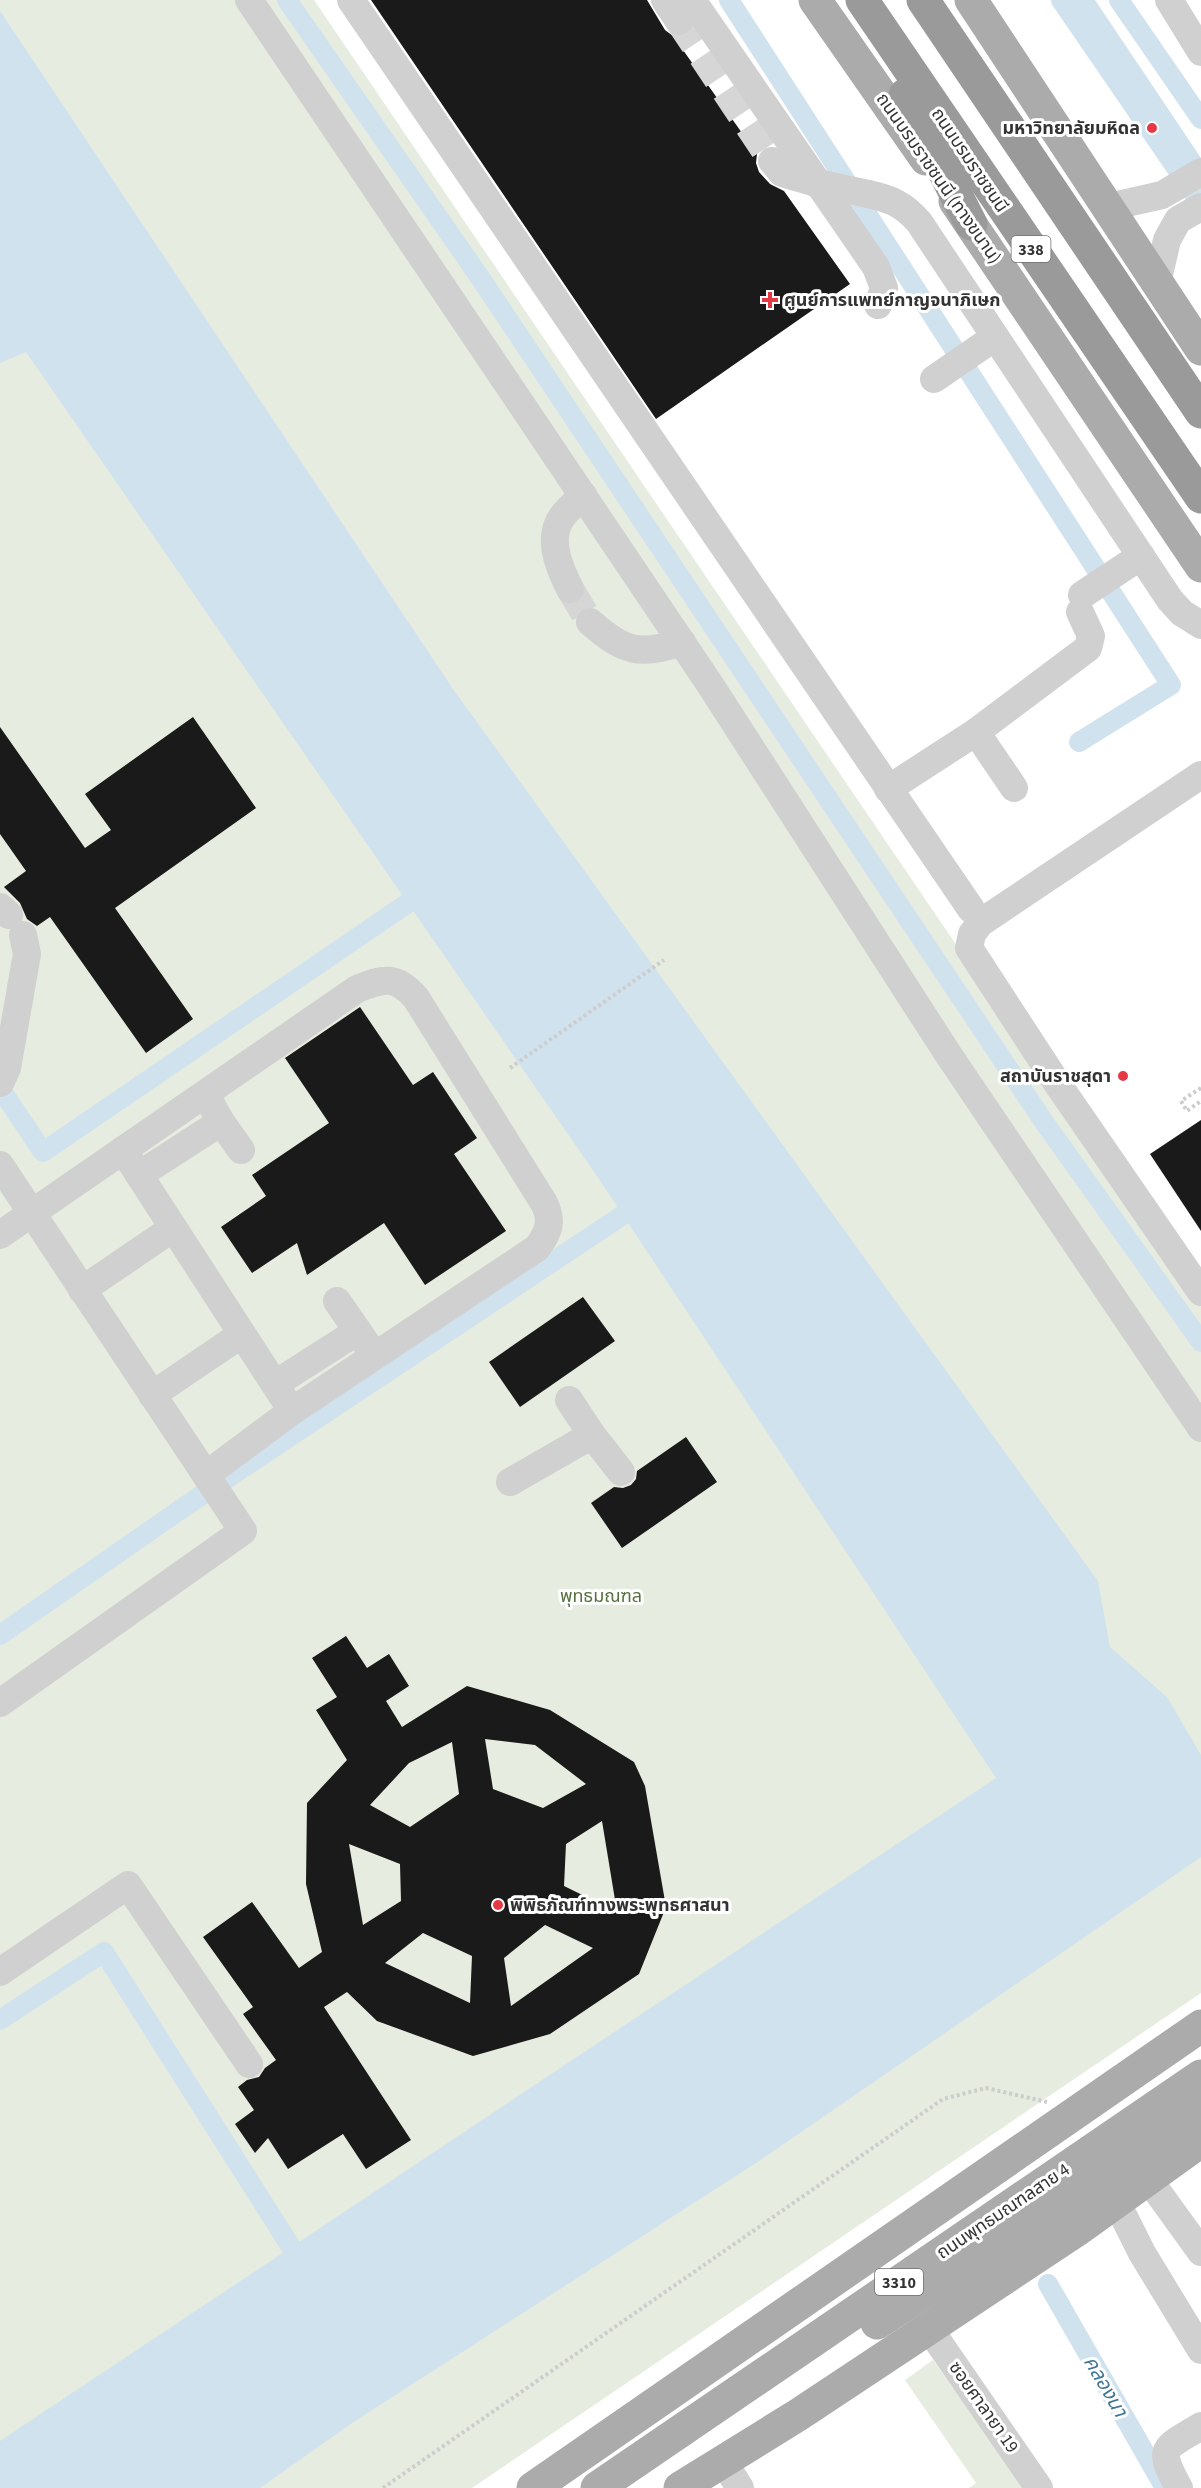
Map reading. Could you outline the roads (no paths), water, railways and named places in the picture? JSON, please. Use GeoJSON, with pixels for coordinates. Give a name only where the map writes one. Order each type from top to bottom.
{"type":"FeatureCollection","features":[{"type":"Feature","properties":{"kind":"highway"},"geometry":{"type":"LineString","coordinates":[[850,0],[898,83],[971,224]]}},
{"type":"Feature","properties":{"kind":"highway","name":"ถนนบรมราชชนนี"},"geometry":{"type":"LineString","coordinates":[[862,0],[1201,497]]}},
{"type":"Feature","properties":{"kind":"highway","name":"338"},"geometry":{"type":"LineString","coordinates":[[923,0],[1201,412]]}},
{"type":"Feature","properties":{"kind":"main road","name":"ถนนบรมราชชนนี (ทางขนาน)"},"geometry":{"type":"LineString","coordinates":[[815,0],[971,224],[1201,566]]}},
{"type":"Feature","properties":{"kind":"main road"},"geometry":{"type":"LineString","coordinates":[[971,0],[1201,349]]}},
{"type":"Feature","properties":{"kind":"main road"},"geometry":{"type":"LineString","coordinates":[[533,2488],[1201,2026]]}},
{"type":"Feature","properties":{"kind":"main road","name":"ถนนพุทธมณฑลสาย 4"},"geometry":{"type":"LineString","coordinates":[[597,2488],[1201,2076]]}},
{"type":"Feature","properties":{"kind":"main road"},"geometry":{"type":"LineString","coordinates":[[611,2488],[643,2473],[955,2274],[1201,2112]]}},
{"type":"Feature","properties":{"kind":"main road"},"geometry":{"type":"LineString","coordinates":[[680,2488],[732,2475],[818,2402],[1077,2230],[1201,2141]]}},
{"type":"Feature","properties":{"kind":"main road"},"geometry":{"type":"LineString","coordinates":[[1077,2230],[1122,2213],[1201,2167]]}},
{"type":"Feature","properties":{"kind":"street"},"geometry":{"type":"LineString","coordinates":[[249,0],[682,642],[948,1054],[1201,1428]]}},
{"type":"Feature","properties":{"kind":"street"},"geometry":{"type":"LineString","coordinates":[[351,0],[975,916]]}},
{"type":"Feature","properties":{"kind":"street"},"geometry":{"type":"LineString","coordinates":[[1169,0],[1201,52]]}},
{"type":"Feature","properties":{"kind":"street"},"geometry":{"type":"LineString","coordinates":[[678,7],[876,267],[884,288],[878,305]]}},
{"type":"Feature","properties":{"kind":"street"},"geometry":{"type":"LineString","coordinates":[[772,161],[782,173],[893,200],[906,207],[986,343],[1129,564],[1182,613],[1201,625]]}},
{"type":"Feature","properties":{"kind":"street"},"geometry":{"type":"LineString","coordinates":[[1109,207],[1162,195],[1201,172]]}},
{"type":"Feature","properties":{"kind":"street"},"geometry":{"type":"LineString","coordinates":[[1157,283],[1167,240],[1189,213]]}},
{"type":"Feature","properties":{"kind":"street"},"geometry":{"type":"LineString","coordinates":[[939,375],[986,343]]}},
{"type":"Feature","properties":{"kind":"street"},"geometry":{"type":"LineString","coordinates":[[570,590],[559,567],[555,540],[558,524],[583,495]]}},
{"type":"Feature","properties":{"kind":"street"},"geometry":{"type":"LineString","coordinates":[[888,789],[976,732],[1088,648],[1091,636],[1084,599],[1129,564]]}},
{"type":"Feature","properties":{"kind":"street"},"geometry":{"type":"LineString","coordinates":[[590,622],[607,637],[629,648],[653,651],[682,642]]}},
{"type":"Feature","properties":{"kind":"street"},"geometry":{"type":"LineString","coordinates":[[976,732],[1014,788]]}},
{"type":"Feature","properties":{"kind":"street"},"geometry":{"type":"LineString","coordinates":[[1201,775],[975,916],[969,940],[973,957],[1201,1292]]}},
{"type":"Feature","properties":{"kind":"street"},"geometry":{"type":"LineString","coordinates":[[0,1082],[7,1068],[27,954],[11,919]]}},
{"type":"Feature","properties":{"kind":"street"},"geometry":{"type":"LineString","coordinates":[[0,1235],[357,989],[374,982],[388,980],[403,983],[416,998],[544,1203],[549,1213],[550,1226],[537,1248],[292,1411],[206,1475]]}},
{"type":"Feature","properties":{"kind":"street"},"geometry":{"type":"LineString","coordinates":[[206,1095],[221,1122],[241,1150]]}},
{"type":"Feature","properties":{"kind":"street"},"geometry":{"type":"LineString","coordinates":[[139,1175],[221,1122]]}},
{"type":"Feature","properties":{"kind":"street"},"geometry":{"type":"LineString","coordinates":[[123,1150],[292,1411]]}},
{"type":"Feature","properties":{"kind":"street"},"geometry":{"type":"LineString","coordinates":[[0,1165],[243,1531],[0,1703]]}},
{"type":"Feature","properties":{"kind":"street"},"geometry":{"type":"LineString","coordinates":[[82,1290],[173,1228]]}},
{"type":"Feature","properties":{"kind":"street"},"geometry":{"type":"LineString","coordinates":[[337,1301],[374,1357]]}},
{"type":"Feature","properties":{"kind":"street"},"geometry":{"type":"LineString","coordinates":[[275,1384],[358,1332]]}},
{"type":"Feature","properties":{"kind":"street"},"geometry":{"type":"LineString","coordinates":[[152,1395],[242,1334]]}},
{"type":"Feature","properties":{"kind":"street"},"geometry":{"type":"LineString","coordinates":[[569,1400],[592,1435],[621,1472]]}},
{"type":"Feature","properties":{"kind":"street"},"geometry":{"type":"LineString","coordinates":[[510,1482],[592,1435]]}},
{"type":"Feature","properties":{"kind":"street"},"geometry":{"type":"LineString","coordinates":[[0,1972],[128,1885],[249,2064]]}},
{"type":"Feature","properties":{"kind":"street"},"geometry":{"type":"LineString","coordinates":[[1157,2191],[1201,2252]]}},
{"type":"Feature","properties":{"kind":"street"},"geometry":{"type":"LineString","coordinates":[[1122,2213],[1142,2253],[1201,2350]]}},
{"type":"Feature","properties":{"kind":"street","name":"ซอยศาลายา 19"},"geometry":{"type":"LineString","coordinates":[[928,2327],[1039,2488]]}},
{"type":"Feature","properties":{"kind":"street"},"geometry":{"type":"LineString","coordinates":[[1179,2488],[1166,2465],[1164,2455],[1168,2446],[1201,2426]]}},
{"type":"Feature","properties":{"kind":"water"},"geometry":{"type":"Polygon","coordinates":[[[0,11],[453,689],[1098,1581],[1110,1647],[1167,1697],[1201,1755],[1201,1857],[759,2161],[352,2423],[260,2488],[0,2488],[0,2441],[996,1778],[599,1179],[26,352],[0,363],[0,11]]]}},
{"type":"Feature","properties":{"kind":"waterway"},"geometry":{"type":"LineString","coordinates":[[287,0],[479,276],[1044,1122],[1201,1342]]}},
{"type":"Feature","properties":{"kind":"waterway"},"geometry":{"type":"LineString","coordinates":[[729,0],[1171,685],[1079,742]]}},
{"type":"Feature","properties":{"kind":"waterway"},"geometry":{"type":"LineString","coordinates":[[1061,0],[1201,204]]}},
{"type":"Feature","properties":{"kind":"waterway"},"geometry":{"type":"LineString","coordinates":[[1083,0],[1201,176]]}},
{"type":"Feature","properties":{"kind":"waterway"},"geometry":{"type":"LineString","coordinates":[[1119,0],[1201,119]]}},
{"type":"Feature","properties":{"kind":"waterway"},"geometry":{"type":"LineString","coordinates":[[0,1088],[43,1152],[408,903]]}},
{"type":"Feature","properties":{"kind":"waterway"},"geometry":{"type":"LineString","coordinates":[[0,1635],[187,1505],[623,1215]]}},
{"type":"Feature","properties":{"kind":"waterway"},"geometry":{"type":"LineString","coordinates":[[0,2020],[104,1952],[291,2247]]}},
{"type":"Feature","properties":{"kind":"waterway","name":"คลองนา"},"geometry":{"type":"LineString","coordinates":[[1048,2284],[1165,2488]]}},
{"type":"Feature","properties":{"kind":"tunnel"},"geometry":{"type":"LineString","coordinates":[[679,21],[772,161]]}},
{"type":"Feature","properties":{"kind":"tunnel"},"geometry":{"type":"LineString","coordinates":[[570,589],[590,622]]}},
{"type":"Feature","properties":{"kind":"place","name":"มหาวิทยาลัยมหิดล"},"geometry":{"type":"Point","coordinates":[1152,128]}},
{"type":"Feature","properties":{"kind":"place","name":"ศูนย์การแพทย์กาญจนาภิเษก"},"geometry":{"type":"Point","coordinates":[770,300]}},
{"type":"Feature","properties":{"kind":"place","name":"สถาบันราชสุดา"},"geometry":{"type":"Point","coordinates":[1123,1076]}},
{"type":"Feature","properties":{"kind":"place","name":"พิพิธภัณฑ์ทางพระพุทธศาสนา"},"geometry":{"type":"Point","coordinates":[498,1905]}},
{"type":"Feature","properties":{"kind":"park label","name":"พุทธมณฑล"},"geometry":{"type":"Point","coordinates":[601,1596]}}]}
